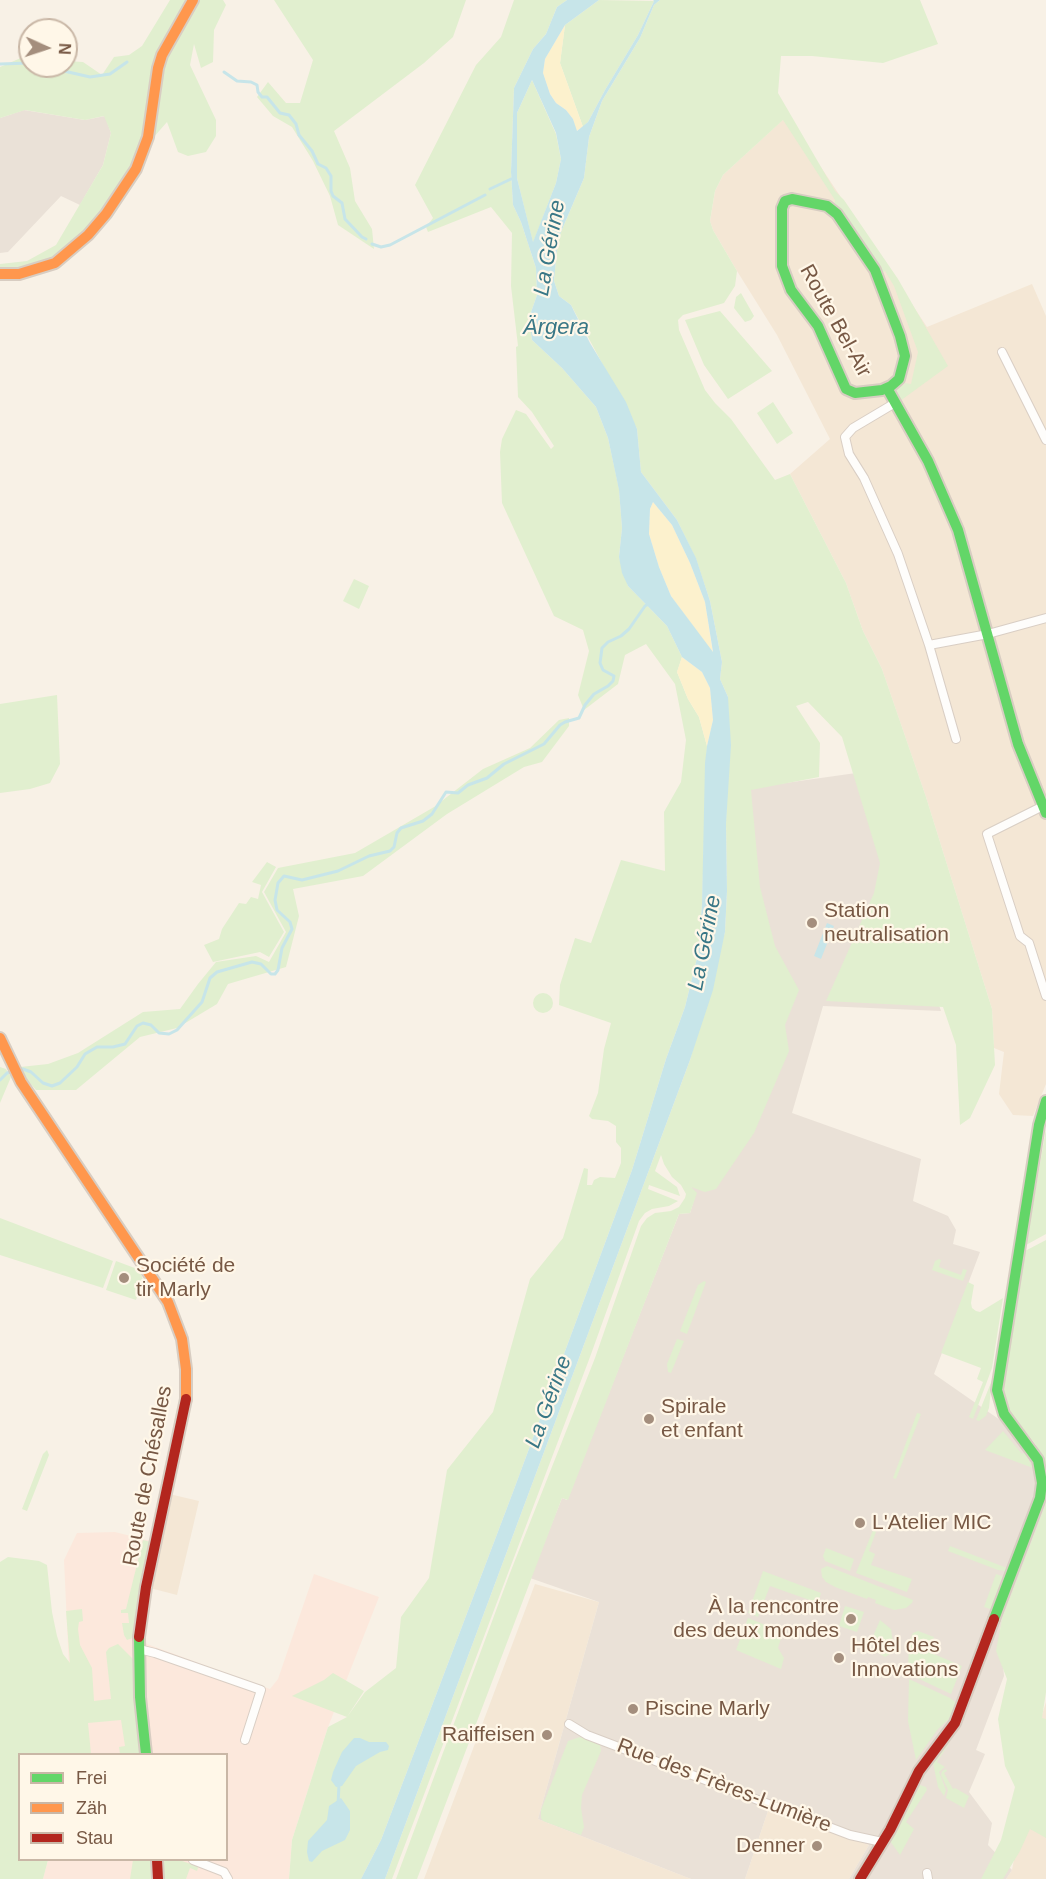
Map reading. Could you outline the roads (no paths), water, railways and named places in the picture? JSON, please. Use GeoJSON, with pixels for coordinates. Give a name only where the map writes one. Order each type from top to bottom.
{"type":"FeatureCollection","features":[{"type":"Feature","properties":{"kind":"street"},"geometry":{"type":"LineString","coordinates":[[0,274],[19,274],[37,270],[55,262],[88,235],[106,214],[136,169],[148,137],[162,55],[194,0]]}},
{"type":"Feature","properties":{"kind":"street","name":"Route Bel-Air"},"geometry":{"type":"LineString","coordinates":[[798,200],[827,206],[837,214],[875,270],[900,336],[905,356],[899,378],[887,388],[855,393],[846,389],[818,326],[791,290],[782,266],[782,204],[785,201],[798,200]]}},
{"type":"Feature","properties":{"kind":"street"},"geometry":{"type":"LineString","coordinates":[[1002,352],[1046,440]]}},
{"type":"Feature","properties":{"kind":"street","name":"Route Bel-Air"},"geometry":{"type":"LineString","coordinates":[[887,388],[928,461],[949,506],[971,570],[1018,744],[1045,809]]}},
{"type":"Feature","properties":{"kind":"street"},"geometry":{"type":"LineString","coordinates":[[895,404],[853,428],[845,437],[849,454],[879,509],[898,554],[929,645],[956,739]]}},
{"type":"Feature","properties":{"kind":"street"},"geometry":{"type":"LineString","coordinates":[[929,645],[987,634],[1046,618]]}},
{"type":"Feature","properties":{"kind":"street"},"geometry":{"type":"LineString","coordinates":[[1045,809],[987,834],[1020,936],[1029,943],[1046,996]]}},
{"type":"Feature","properties":{"kind":"street","name":"Route de Chésalles"},"geometry":{"type":"LineString","coordinates":[[0,1038],[21,1082],[168,1302],[182,1339],[187,1394],[144,1598],[139,1649],[146,1753]]}},
{"type":"Feature","properties":{"kind":"street"},"geometry":{"type":"LineString","coordinates":[[860,1879],[919,1771],[955,1723],[1042,1492],[1038,1460],[1005,1414],[1000,1405],[997,1390],[1039,1125],[1046,1101]]}},
{"type":"Feature","properties":{"kind":"street"},"geometry":{"type":"LineString","coordinates":[[139,1649],[261,1690],[245,1740]]}},
{"type":"Feature","properties":{"kind":"street","name":"Rue des Frères-Lumière"},"geometry":{"type":"LineString","coordinates":[[568,1724],[587,1735],[850,1835],[882,1842]]}},
{"type":"Feature","properties":{"kind":"street"},"geometry":{"type":"LineString","coordinates":[[157,1861],[158,1879]]}},
{"type":"Feature","properties":{"kind":"street"},"geometry":{"type":"LineString","coordinates":[[196,1861],[224,1872],[228,1879]]}},
{"type":"Feature","properties":{"kind":"water","name":"Ärgera"},"geometry":{"type":"Polygon","coordinates":[[[567,0],[599,0],[565,25],[545,59],[543,73],[550,94],[573,119],[577,131],[588,122],[638,35],[653,0],[660,0],[654,5],[640,38],[602,101],[589,137],[584,178],[558,239],[554,281],[559,296],[571,305],[590,343],[626,402],[637,429],[641,472],[677,520],[696,558],[710,601],[722,662],[720,679],[728,697],[731,745],[726,824],[725,932],[713,990],[690,1060],[385,1879],[361,1879],[381,1840],[632,1170],[666,1059],[685,1007],[698,954],[702,904],[705,763],[713,720],[710,688],[702,672],[682,657],[667,626],[628,586],[622,573],[619,557],[622,528],[619,490],[608,438],[596,407],[562,368],[532,340],[529,318],[537,295],[536,268],[513,205],[511,172],[514,88],[533,49],[546,34],[557,7],[567,0]],[[532,80],[517,113],[517,178],[533,242],[556,183],[561,159],[556,133],[532,80]],[[653,502],[650,509],[649,534],[659,567],[671,596],[713,652],[705,602],[690,563],[672,525],[653,502]]]}},
{"type":"Feature","properties":{"kind":"water"},"geometry":{"type":"Polygon","coordinates":[[[827,923],[834,926],[821,959],[814,956],[827,923]]]}},
{"type":"Feature","properties":{"kind":"water"},"geometry":{"type":"Polygon","coordinates":[[[354,1738],[369,1742],[386,1742],[389,1746],[388,1750],[356,1766],[342,1786],[336,1787],[331,1780],[333,1772],[342,1752],[354,1738]]]}},
{"type":"Feature","properties":{"kind":"water"},"geometry":{"type":"Polygon","coordinates":[[[341,1798],[350,1811],[350,1830],[345,1840],[322,1851],[312,1862],[309,1861],[308,1841],[327,1820],[329,1806],[341,1798]]]}},
{"type":"Feature","properties":{"kind":"waterway"},"geometry":{"type":"LineString","coordinates":[[78,74],[90,77],[110,74],[127,62]]}},
{"type":"Feature","properties":{"kind":"waterway"},"geometry":{"type":"LineString","coordinates":[[0,64],[18,63]]}},
{"type":"Feature","properties":{"kind":"waterway"},"geometry":{"type":"LineString","coordinates":[[224,72],[237,81],[257,85],[262,97],[267,97],[280,113],[289,115],[318,164],[326,168],[331,176],[331,191],[333,196],[342,203],[345,219],[366,239]]}},
{"type":"Feature","properties":{"kind":"waterway"},"geometry":{"type":"LineString","coordinates":[[490,189],[511,179]]}},
{"type":"Feature","properties":{"kind":"waterway"},"geometry":{"type":"LineString","coordinates":[[372,244],[381,247],[390,245],[485,195]]}},
{"type":"Feature","properties":{"kind":"waterway"},"geometry":{"type":"LineString","coordinates":[[19,1070],[31,1072],[43,1083],[52,1086],[60,1083],[77,1067],[85,1054],[97,1047],[125,1044],[137,1026],[143,1023],[151,1025],[159,1033],[169,1034],[177,1030],[202,1002],[210,978],[217,972],[252,962],[261,964],[271,974],[275,974],[278,970],[282,948],[292,929],[290,922],[277,910],[275,900],[278,883],[284,876],[302,880],[338,871],[369,856],[390,851],[394,847],[397,833],[401,828],[423,821],[432,814],[446,792],[458,793],[468,785],[487,778],[504,764],[544,744],[560,725],[579,718],[585,705],[594,694],[613,681],[614,676],[603,670],[600,663],[602,648],[629,629],[645,606],[650,603]]}},
{"type":"Feature","properties":{"kind":"waterway"},"geometry":{"type":"LineString","coordinates":[[0,1080],[13,1071]]}},
{"type":"Feature","properties":{"kind":"waterway"},"geometry":{"type":"LineString","coordinates":[[338,1805],[339,1784]]}},
{"type":"Feature","properties":{"kind":"place","name":"Station neutralisation"},"geometry":{"type":"Point","coordinates":[812,923]}},
{"type":"Feature","properties":{"kind":"place","name":"Société de tir Marly"},"geometry":{"type":"Point","coordinates":[124,1278]}},
{"type":"Feature","properties":{"kind":"place","name":"Spirale et enfant"},"geometry":{"type":"Point","coordinates":[649,1419]}},
{"type":"Feature","properties":{"kind":"place","name":"L'Atelier MIC"},"geometry":{"type":"Point","coordinates":[860,1523]}},
{"type":"Feature","properties":{"kind":"place","name":"À la rencontre des deux mondes"},"geometry":{"type":"Point","coordinates":[851,1619]}},
{"type":"Feature","properties":{"kind":"place","name":"Hôtel des Innovations"},"geometry":{"type":"Point","coordinates":[839,1658]}},
{"type":"Feature","properties":{"kind":"place","name":"Piscine Marly"},"geometry":{"type":"Point","coordinates":[633,1709]}},
{"type":"Feature","properties":{"kind":"place","name":"Raiffeisen"},"geometry":{"type":"Point","coordinates":[547,1735]}},
{"type":"Feature","properties":{"kind":"place","name":"Denner"},"geometry":{"type":"Point","coordinates":[817,1846]}},
{"type":"Feature","properties":{"kind":"water label","name":"La Gérine"},"geometry":{"type":"Point","coordinates":[550,248]}},
{"type":"Feature","properties":{"kind":"water label","name":"La Gérine"},"geometry":{"type":"Point","coordinates":[705,943]}},
{"type":"Feature","properties":{"kind":"water label","name":"La Gérine"},"geometry":{"type":"Point","coordinates":[549,1402]}}]}
